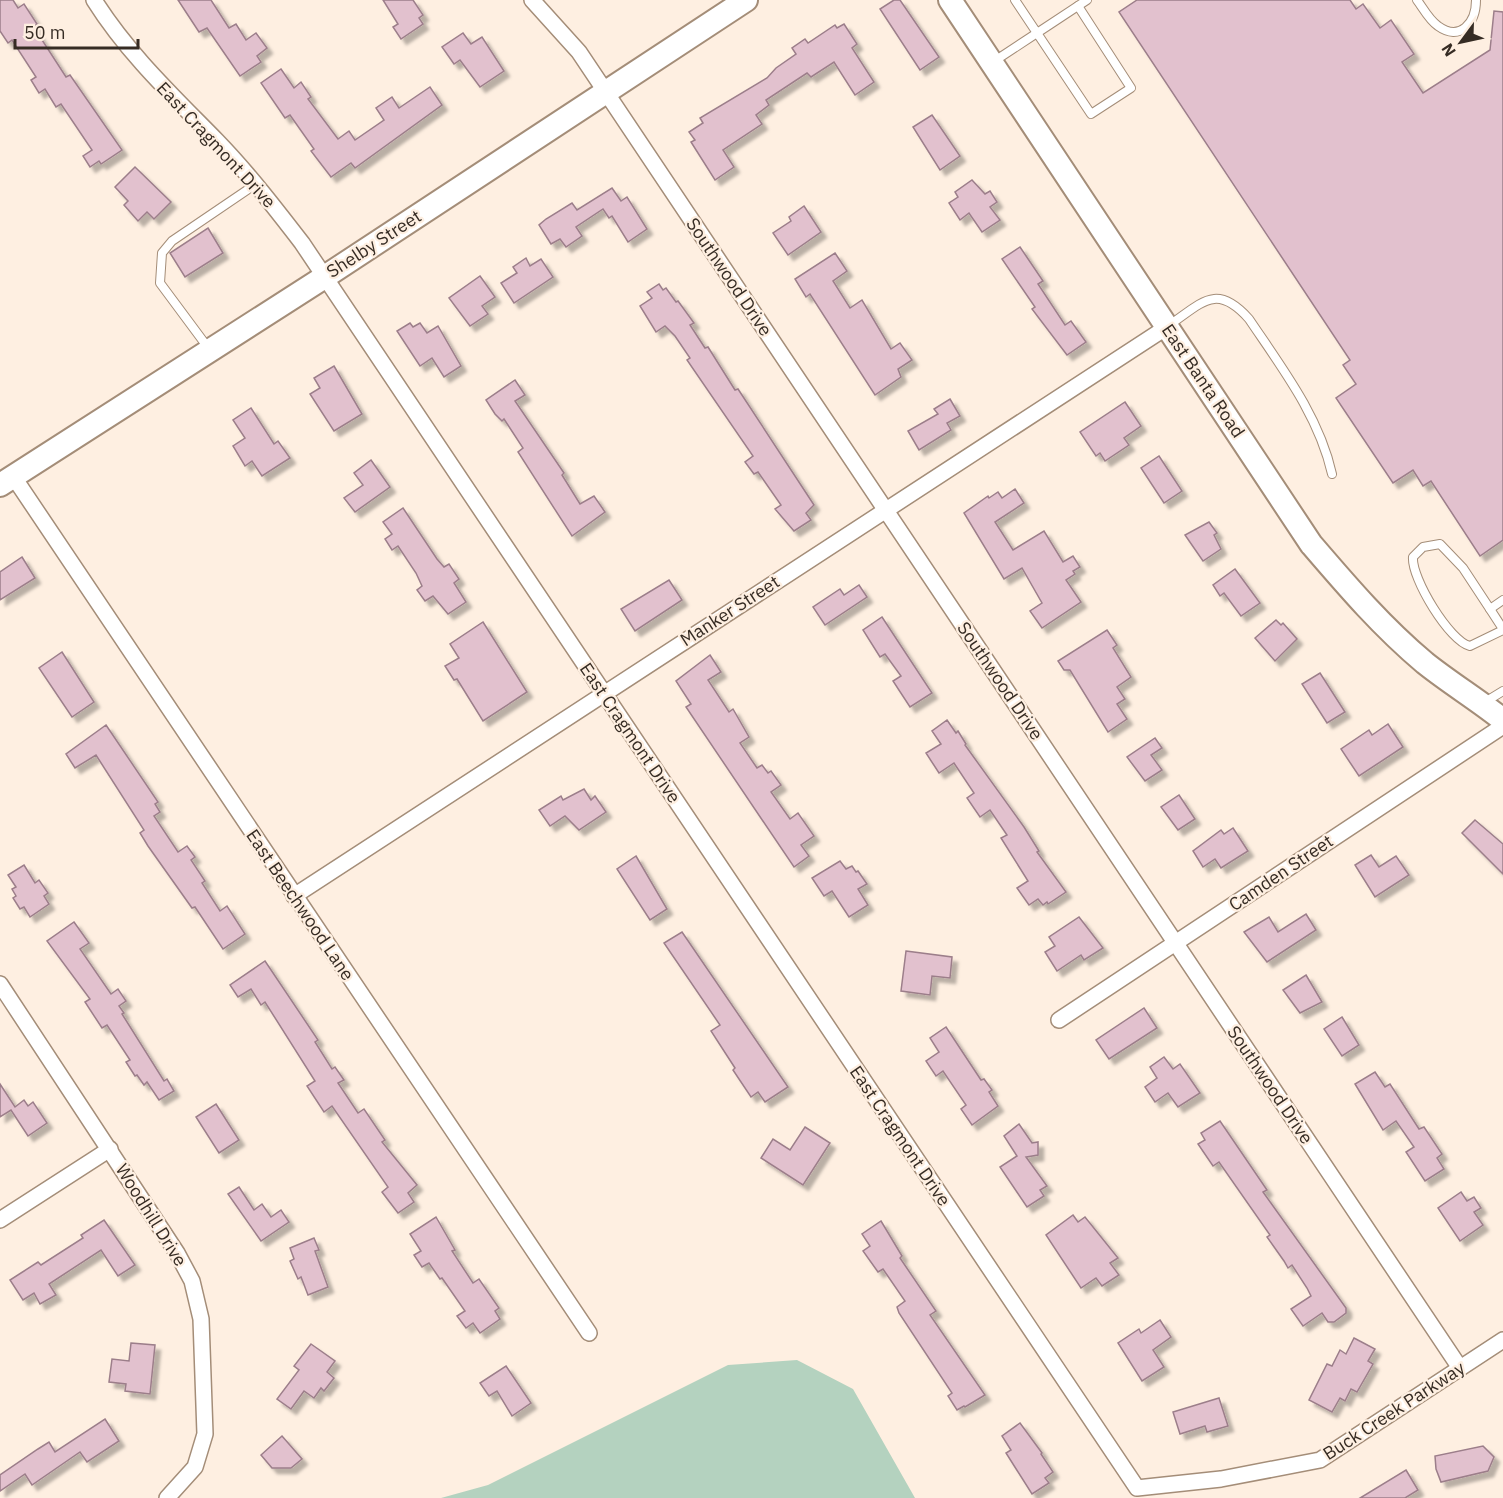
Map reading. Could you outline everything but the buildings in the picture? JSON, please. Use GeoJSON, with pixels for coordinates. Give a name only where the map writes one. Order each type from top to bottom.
{"type":"FeatureCollection","features":[{"type":"Feature","properties":{"kind":"street","name":"East Cragmont Drive"},"geometry":{"type":"LineString","coordinates":[[94,0],[138,59],[256,184],[302,243],[323,278],[1137,1488]]}},
{"type":"Feature","properties":{"kind":"street","name":"Southwood Drive"},"geometry":{"type":"LineString","coordinates":[[532,0],[570,40],[1460,1368]]}},
{"type":"Feature","properties":{"kind":"street","name":"Shelby Street"},"geometry":{"type":"LineString","coordinates":[[7,480],[323,278],[746,0]]}},
{"type":"Feature","properties":{"kind":"street","name":"East Banta Road"},"geometry":{"type":"LineString","coordinates":[[950,0],[1311,544],[1330,568],[1400,640],[1503,720]]}},
{"type":"Feature","properties":{"kind":"street","name":"Manker Street"},"geometry":{"type":"LineString","coordinates":[[294,896],[1167,327]]}},
{"type":"Feature","properties":{"kind":"street","name":"East Beechwood Lane"},"geometry":{"type":"LineString","coordinates":[[7,480],[294,896],[589,1333]]}},
{"type":"Feature","properties":{"kind":"street","name":"Camden Street"},"geometry":{"type":"LineString","coordinates":[[1059,1020],[1503,726]]}},
{"type":"Feature","properties":{"kind":"street","name":"Woodhill Drive"},"geometry":{"type":"LineString","coordinates":[[0,984],[181,1260],[197,1296],[203,1335],[205,1434],[199,1458],[190,1475],[167,1498]]}},
{"type":"Feature","properties":{"kind":"street"},"geometry":{"type":"LineString","coordinates":[[0,1220],[110,1149]]}},
{"type":"Feature","properties":{"kind":"street","name":"Buck Creek Parkway"},"geometry":{"type":"LineString","coordinates":[[1137,1488],[1221,1479],[1320,1460],[1503,1340]]}},
{"type":"Feature","properties":{"kind":"lane"},"geometry":{"type":"LineString","coordinates":[[1015,0],[1091,114],[1131,88],[1078,6]]}},
{"type":"Feature","properties":{"kind":"lane"},"geometry":{"type":"LineString","coordinates":[[992,63],[1087,0]]}},
{"type":"Feature","properties":{"kind":"lane"},"geometry":{"type":"LineString","coordinates":[[1417,0],[1437,26],[1452,32],[1466,28],[1476,15],[1476,0]]}},
{"type":"Feature","properties":{"kind":"lane"},"geometry":{"type":"LineString","coordinates":[[210,350],[160,284],[162,253],[172,241],[256,184]]}},
{"type":"Feature","properties":{"kind":"lane"},"geometry":{"type":"LineString","coordinates":[[1167,327],[1212,299],[1225,298],[1237,305],[1266,344],[1310,413],[1324,442],[1332,474]]}},
{"type":"Feature","properties":{"kind":"lane"},"geometry":{"type":"LineString","coordinates":[[1432,544],[1440,544],[1463,568],[1490,609],[1503,630],[1470,646],[1456,639],[1415,578],[1413,557],[1417,551],[1432,544]]}},
{"type":"Feature","properties":{"kind":"lane"},"geometry":{"type":"LineString","coordinates":[[1490,609],[1503,600]]}},
{"type":"Feature","properties":{"kind":"lane"},"geometry":{"type":"LineString","coordinates":[[1482,705],[1503,691]]}},
{"type":"Feature","properties":{"kind":"green space"},"geometry":{"type":"Polygon","coordinates":[[[797,1360],[853,1389],[915,1498],[441,1498],[488,1485],[728,1365],[797,1360]]]}}]}
